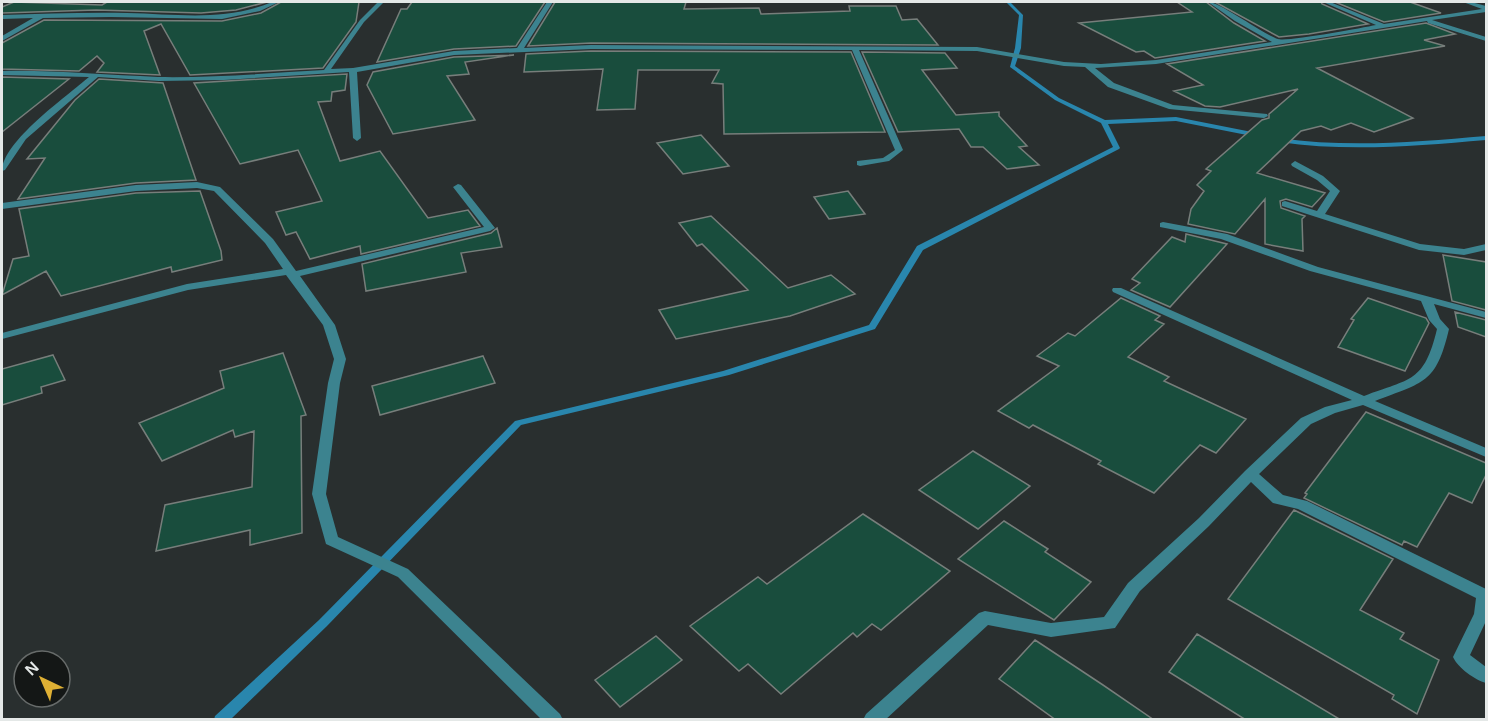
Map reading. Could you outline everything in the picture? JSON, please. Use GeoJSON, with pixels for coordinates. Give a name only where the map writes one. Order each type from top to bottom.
{"type":"FeatureCollection","features":[{"type":"Feature","properties":{"kind":"street"},"geometry":{"type":"LineString","coordinates":[[2,17],[128,15],[176,19],[217,18],[257,12],[276,2]]}},
{"type":"Feature","properties":{"kind":"street"},"geometry":{"type":"LineString","coordinates":[[325,73],[362,21],[381,2]]}},
{"type":"Feature","properties":{"kind":"street"},"geometry":{"type":"LineString","coordinates":[[520,49],[550,2]]}},
{"type":"Feature","properties":{"kind":"street"},"geometry":{"type":"LineString","coordinates":[[1211,2],[1280,44]]}},
{"type":"Feature","properties":{"kind":"street"},"geometry":{"type":"LineString","coordinates":[[1326,2],[1386,28]]}},
{"type":"Feature","properties":{"kind":"street"},"geometry":{"type":"LineString","coordinates":[[1466,2],[1486,9]]}},
{"type":"Feature","properties":{"kind":"street"},"geometry":{"type":"LineString","coordinates":[[2,73],[159,79],[325,73],[454,53],[591,47],[948,48],[1000,51],[1034,60],[1087,65],[1156,62],[1386,28],[1486,9]]}},
{"type":"Feature","properties":{"kind":"street"},"geometry":{"type":"LineString","coordinates":[[2,39],[43,16]]}},
{"type":"Feature","properties":{"kind":"street"},"geometry":{"type":"LineString","coordinates":[[1427,21],[1486,39]]}},
{"type":"Feature","properties":{"kind":"street"},"geometry":{"type":"LineString","coordinates":[[854,48],[899,150],[894,157],[882,162],[860,163]]}},
{"type":"Feature","properties":{"kind":"street"},"geometry":{"type":"LineString","coordinates":[[1087,65],[1111,85],[1172,107],[1264,116]]}},
{"type":"Feature","properties":{"kind":"street"},"geometry":{"type":"LineString","coordinates":[[353,70],[357,138]]}},
{"type":"Feature","properties":{"kind":"street"},"geometry":{"type":"LineString","coordinates":[[2,168],[22,136],[96,75]]}},
{"type":"Feature","properties":{"kind":"street"},"geometry":{"type":"LineString","coordinates":[[1295,164],[1320,178],[1335,191],[1319,215]]}},
{"type":"Feature","properties":{"kind":"street"},"geometry":{"type":"LineString","coordinates":[[3,203],[136,188],[197,185],[217,189],[269,241],[329,325],[340,358],[334,383],[319,494],[331,540],[403,573],[554,720]]}},
{"type":"Feature","properties":{"kind":"street"},"geometry":{"type":"LineString","coordinates":[[2,336],[187,288],[290,273],[490,228],[458,187]]}},
{"type":"Feature","properties":{"kind":"street"},"geometry":{"type":"LineString","coordinates":[[1285,204],[1419,247],[1464,252],[1486,247]]}},
{"type":"Feature","properties":{"kind":"street"},"geometry":{"type":"LineString","coordinates":[[1163,225],[1222,236],[1314,269],[1486,315]]}},
{"type":"Feature","properties":{"kind":"street"},"geometry":{"type":"LineString","coordinates":[[1118,290],[1364,401],[1486,453]]}},
{"type":"Feature","properties":{"kind":"street"},"geometry":{"type":"LineString","coordinates":[[872,720],[985,618],[1051,630],[1109,623],[1134,586],[1204,522],[1306,421],[1330,410],[1364,401],[1418,381],[1429,369],[1437,354],[1443,328],[1435,320],[1426,299]]}},
{"type":"Feature","properties":{"kind":"street"},"geometry":{"type":"LineString","coordinates":[[1250,474],[1278,500],[1302,505],[1484,595],[1482,615],[1461,657],[1486,676]]}},
{"type":"Feature","properties":{"kind":"building"},"geometry":{"type":"Polygon","coordinates":[[[14,2],[102,5],[107,2],[267,2],[236,10],[201,13],[96,10],[2,13],[2,7],[14,2]]]}},
{"type":"Feature","properties":{"kind":"building"},"geometry":{"type":"Polygon","coordinates":[[[281,2],[359,2],[356,22],[323,68],[190,75],[161,24],[144,31],[160,75],[97,72],[104,63],[97,56],[79,71],[2,69],[2,43],[44,20],[222,21],[261,13],[281,2]]]}},
{"type":"Feature","properties":{"kind":"building"},"geometry":{"type":"Polygon","coordinates":[[[412,2],[545,2],[516,46],[454,49],[377,62],[401,9],[407,9],[412,2]]]}},
{"type":"Feature","properties":{"kind":"building"},"geometry":{"type":"Polygon","coordinates":[[[555,2],[686,2],[684,9],[759,8],[761,14],[850,11],[849,6],[896,6],[902,20],[917,19],[938,45],[591,43],[528,46],[555,2]]]}},
{"type":"Feature","properties":{"kind":"building"},"geometry":{"type":"Polygon","coordinates":[[[1177,2],[1206,2],[1234,23],[1265,41],[1155,58],[1144,51],[1136,52],[1079,23],[1192,12],[1177,2]]]}},
{"type":"Feature","properties":{"kind":"building"},"geometry":{"type":"Polygon","coordinates":[[[1215,2],[1321,2],[1368,24],[1279,37],[1215,2]]]}},
{"type":"Feature","properties":{"kind":"building"},"geometry":{"type":"Polygon","coordinates":[[[1335,2],[1410,2],[1441,13],[1384,22],[1335,2]]]}},
{"type":"Feature","properties":{"kind":"building"},"geometry":{"type":"Polygon","coordinates":[[[1426,23],[1455,34],[1424,40],[1445,46],[1317,68],[1413,118],[1374,132],[1351,123],[1331,130],[1321,126],[1301,131],[1257,173],[1325,193],[1312,207],[1286,199],[1280,201],[1281,208],[1305,216],[1302,219],[1303,251],[1265,244],[1265,199],[1235,234],[1188,224],[1191,209],[1204,191],[1197,185],[1211,171],[1206,169],[1262,120],[1269,118],[1269,114],[1298,89],[1220,107],[1205,106],[1174,91],[1203,85],[1167,64],[1426,23]]]}},
{"type":"Feature","properties":{"kind":"building"},"geometry":{"type":"Polygon","coordinates":[[[591,51],[851,52],[885,132],[724,134],[723,84],[712,83],[719,70],[638,70],[635,109],[597,110],[603,69],[524,72],[526,54],[591,51]]]}},
{"type":"Feature","properties":{"kind":"building"},"geometry":{"type":"Polygon","coordinates":[[[862,52],[945,53],[957,68],[922,70],[956,115],[999,112],[999,116],[1027,146],[1019,147],[1039,165],[1007,169],[983,147],[971,147],[959,129],[898,132],[862,52]]]}},
{"type":"Feature","properties":{"kind":"building"},"geometry":{"type":"Polygon","coordinates":[[[514,55],[465,62],[469,74],[447,76],[475,120],[393,134],[367,85],[373,72],[454,57],[514,55]]]}},
{"type":"Feature","properties":{"kind":"building"},"geometry":{"type":"Polygon","coordinates":[[[347,74],[345,90],[332,92],[331,101],[318,102],[340,161],[380,151],[428,218],[468,210],[480,226],[361,254],[360,246],[310,259],[296,232],[286,235],[276,212],[322,201],[298,150],[240,164],[194,83],[347,74]]]}},
{"type":"Feature","properties":{"kind":"building"},"geometry":{"type":"Polygon","coordinates":[[[2,77],[69,79],[2,132],[2,77]]]}},
{"type":"Feature","properties":{"kind":"building"},"geometry":{"type":"Polygon","coordinates":[[[99,79],[163,83],[196,180],[136,183],[18,199],[45,158],[27,159],[75,100],[99,79]]]}},
{"type":"Feature","properties":{"kind":"building"},"geometry":{"type":"Polygon","coordinates":[[[701,135],[729,166],[683,174],[657,143],[701,135]]]}},
{"type":"Feature","properties":{"kind":"building"},"geometry":{"type":"Polygon","coordinates":[[[200,191],[222,260],[172,272],[171,267],[61,296],[46,271],[2,295],[13,259],[29,256],[19,209],[136,193],[200,191]]]}},
{"type":"Feature","properties":{"kind":"building"},"geometry":{"type":"Polygon","coordinates":[[[848,191],[865,214],[829,219],[814,197],[848,191]]]}},
{"type":"Feature","properties":{"kind":"building"},"geometry":{"type":"Polygon","coordinates":[[[711,216],[788,288],[831,275],[855,294],[790,316],[676,339],[659,310],[748,290],[702,244],[697,246],[679,223],[711,216]]]}},
{"type":"Feature","properties":{"kind":"building"},"geometry":{"type":"Polygon","coordinates":[[[497,228],[502,247],[461,253],[466,272],[366,291],[362,264],[491,233],[497,228]]]}},
{"type":"Feature","properties":{"kind":"building"},"geometry":{"type":"Polygon","coordinates":[[[1186,234],[1227,244],[1170,307],[1131,290],[1140,283],[1132,279],[1172,237],[1185,242],[1186,234]]]}},
{"type":"Feature","properties":{"kind":"building"},"geometry":{"type":"Polygon","coordinates":[[[1443,255],[1486,262],[1486,310],[1452,301],[1443,255]]]}},
{"type":"Feature","properties":{"kind":"building"},"geometry":{"type":"Polygon","coordinates":[[[1121,298],[1160,316],[1155,320],[1164,324],[1128,357],[1169,377],[1164,381],[1246,419],[1216,453],[1200,445],[1154,493],[1098,464],[1101,461],[1033,425],[1029,428],[998,411],[1059,366],[1037,356],[1068,333],[1075,336],[1121,298]]]}},
{"type":"Feature","properties":{"kind":"building"},"geometry":{"type":"Polygon","coordinates":[[[1368,298],[1426,318],[1429,323],[1405,371],[1338,347],[1354,320],[1351,319],[1368,298]]]}},
{"type":"Feature","properties":{"kind":"building"},"geometry":{"type":"Polygon","coordinates":[[[1455,312],[1486,320],[1486,337],[1458,327],[1455,312]]]}},
{"type":"Feature","properties":{"kind":"building"},"geometry":{"type":"Polygon","coordinates":[[[283,353],[306,415],[301,416],[302,533],[250,545],[250,530],[156,551],[165,505],[252,487],[254,431],[235,437],[233,430],[162,461],[139,423],[224,388],[220,371],[283,353]]]}},
{"type":"Feature","properties":{"kind":"building"},"geometry":{"type":"Polygon","coordinates":[[[53,355],[65,380],[41,387],[42,393],[2,405],[2,369],[53,355]]]}},
{"type":"Feature","properties":{"kind":"building"},"geometry":{"type":"Polygon","coordinates":[[[483,356],[495,383],[380,415],[372,386],[483,356]]]}},
{"type":"Feature","properties":{"kind":"building"},"geometry":{"type":"Polygon","coordinates":[[[1366,412],[1486,463],[1486,475],[1472,503],[1449,493],[1417,547],[1404,541],[1402,545],[1304,498],[1307,494],[1305,493],[1366,412]]]}},
{"type":"Feature","properties":{"kind":"building"},"geometry":{"type":"Polygon","coordinates":[[[973,451],[1030,486],[978,529],[919,490],[973,451]]]}},
{"type":"Feature","properties":{"kind":"building"},"geometry":{"type":"Polygon","coordinates":[[[1294,510],[1393,559],[1360,610],[1404,633],[1400,639],[1439,660],[1417,714],[1392,699],[1394,695],[1228,599],[1294,510]]]}},
{"type":"Feature","properties":{"kind":"building"},"geometry":{"type":"Polygon","coordinates":[[[863,514],[950,571],[881,630],[872,624],[857,637],[853,633],[781,694],[748,664],[739,671],[690,626],[758,577],[767,584],[863,514]]]}},
{"type":"Feature","properties":{"kind":"building"},"geometry":{"type":"Polygon","coordinates":[[[1004,521],[1048,549],[1045,552],[1091,582],[1054,620],[958,559],[1004,521]]]}},
{"type":"Feature","properties":{"kind":"building"},"geometry":{"type":"Polygon","coordinates":[[[1197,634],[1341,720],[1246,720],[1169,672],[1197,634]]]}},
{"type":"Feature","properties":{"kind":"building"},"geometry":{"type":"Polygon","coordinates":[[[656,636],[682,660],[620,707],[595,680],[656,636]]]}},
{"type":"Feature","properties":{"kind":"building"},"geometry":{"type":"Polygon","coordinates":[[[1035,640],[1154,720],[1056,720],[999,679],[1035,640]]]}},
{"type":"Feature","properties":{"kind":"waterway"},"geometry":{"type":"LineString","coordinates":[[1008,2],[1021,15],[1018,48],[1012,66],[1057,99],[1104,122]]}},
{"type":"Feature","properties":{"kind":"waterway"},"geometry":{"type":"LineString","coordinates":[[1104,122],[1176,119],[1257,135]]}},
{"type":"Feature","properties":{"kind":"waterway"},"geometry":{"type":"LineString","coordinates":[[220,720],[323,623],[518,423],[726,373],[872,327],[920,248],[1117,148],[1104,122]]}},
{"type":"Feature","properties":{"kind":"waterway"},"geometry":{"type":"LineString","coordinates":[[1279,140],[1303,144],[1355,146],[1486,138]]}}]}
